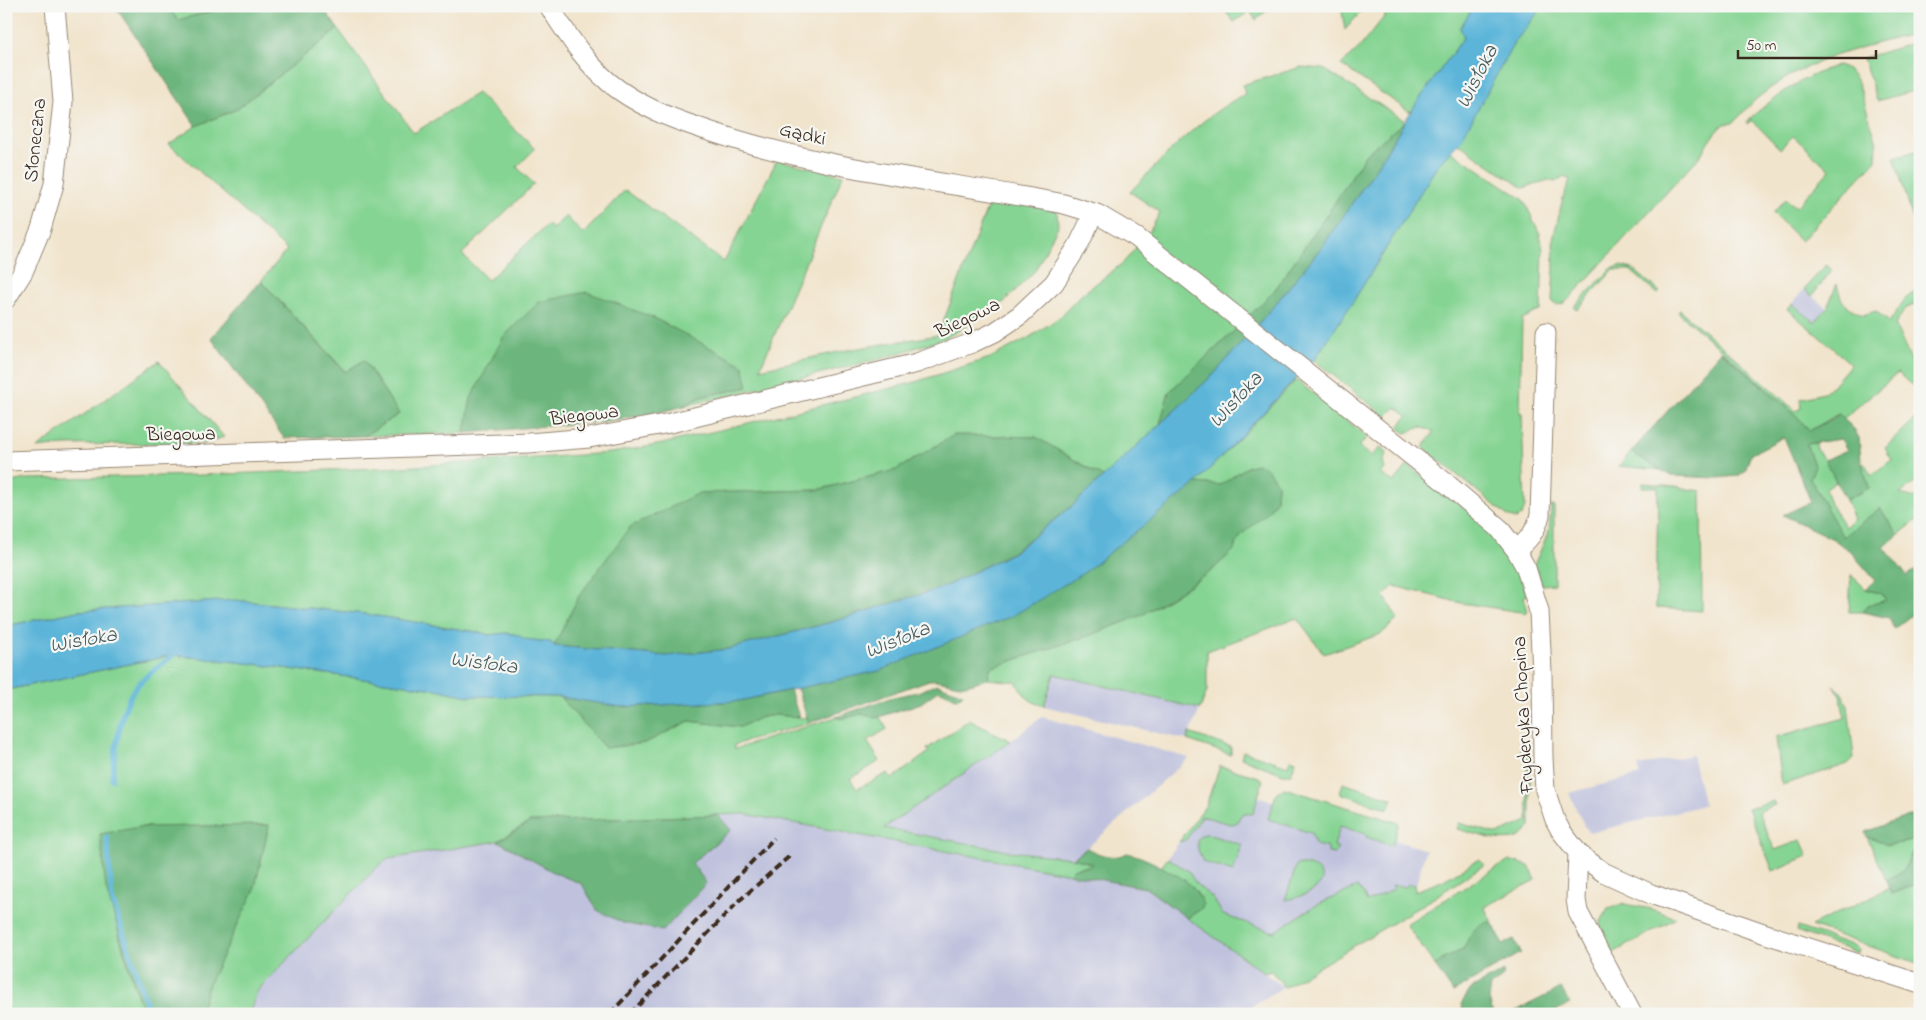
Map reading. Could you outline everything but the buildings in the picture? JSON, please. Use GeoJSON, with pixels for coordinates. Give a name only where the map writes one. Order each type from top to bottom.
{"type":"FeatureCollection","features":[{"type":"Feature","properties":{"kind":"street","name":"Słoneczna"},"geometry":{"type":"LineString","coordinates":[[6,299],[23,272],[41,229],[54,184],[63,102],[55,6]]}},
{"type":"Feature","properties":{"kind":"street","name":"Gądki"},"geometry":{"type":"LineString","coordinates":[[549,6],[568,36],[599,72],[617,89],[640,104],[666,117],[743,142],[827,162],[1064,204],[1094,213],[1140,241],[1414,458]]}},
{"type":"Feature","properties":{"kind":"street","name":"Biegowa"},"geometry":{"type":"LineString","coordinates":[[6,461],[529,443],[589,438],[670,423],[937,357],[983,338],[1020,315],[1054,283],[1078,246],[1094,213]]}},
{"type":"Feature","properties":{"kind":"street"},"geometry":{"type":"LineString","coordinates":[[1516,550],[1527,542],[1536,530],[1541,510],[1546,332]]}},
{"type":"Feature","properties":{"kind":"street","name":"Fryderyka Chopina"},"geometry":{"type":"LineString","coordinates":[[1414,458],[1491,521],[1516,550],[1526,568],[1539,611],[1543,758],[1546,790],[1555,820],[1578,853],[1603,872],[1651,894],[1920,984]]}},
{"type":"Feature","properties":{"kind":"street"},"geometry":{"type":"LineString","coordinates":[[1578,853],[1576,899],[1578,912],[1632,1014]]}},
{"type":"Feature","properties":{"kind":"shaded area"},"geometry":{"type":"Polygon","coordinates":[[[1804,289],[1827,308],[1815,322],[1792,304],[1804,289]]]}},
{"type":"Feature","properties":{"kind":"shaded area"},"geometry":{"type":"Polygon","coordinates":[[[1054,674],[1200,709],[1187,740],[1044,706],[1054,674]]]}},
{"type":"Feature","properties":{"kind":"shaded area"},"geometry":{"type":"Polygon","coordinates":[[[1042,717],[1189,758],[1072,859],[1008,851],[883,828],[1011,741],[1042,717]]]}},
{"type":"Feature","properties":{"kind":"shaded area"},"geometry":{"type":"Polygon","coordinates":[[[1692,755],[1704,805],[1589,833],[1569,793],[1640,775],[1638,766],[1692,755]]]}},
{"type":"Feature","properties":{"kind":"shaded area"},"geometry":{"type":"Polygon","coordinates":[[[1213,782],[1426,850],[1409,910],[1239,1014],[249,1014],[258,990],[377,867],[388,859],[530,822],[744,814],[1146,888],[1282,986],[1270,970],[1201,909],[1161,867],[1206,805],[1213,782]]]}},
{"type":"Feature","properties":{"kind":"green space"},"geometry":{"type":"Polygon","coordinates":[[[115,6],[167,6],[178,20],[233,6],[322,6],[338,29],[237,109],[196,126],[115,6]]]}},
{"type":"Feature","properties":{"kind":"green space"},"geometry":{"type":"Polygon","coordinates":[[[167,6],[233,6],[178,20],[167,6]]]}},
{"type":"Feature","properties":{"kind":"green space"},"geometry":{"type":"Polygon","coordinates":[[[1221,6],[1272,6],[1256,20],[1250,11],[1234,22],[1221,6]]]}},
{"type":"Feature","properties":{"kind":"green space"},"geometry":{"type":"Polygon","coordinates":[[[1341,6],[1366,6],[1345,30],[1341,6]]]}},
{"type":"Feature","properties":{"kind":"green space"},"geometry":{"type":"Polygon","coordinates":[[[1393,6],[1474,6],[1460,28],[1464,37],[1410,112],[1341,65],[1359,48],[1393,6]]]}},
{"type":"Feature","properties":{"kind":"green space"},"geometry":{"type":"Polygon","coordinates":[[[1543,6],[1920,6],[1920,32],[1837,55],[1817,63],[1778,83],[1760,96],[1733,123],[1725,124],[1718,129],[1701,155],[1570,298],[1563,304],[1556,305],[1552,301],[1553,239],[1563,198],[1570,180],[1564,176],[1555,182],[1548,180],[1523,188],[1458,143],[1514,43],[1543,6]]]}},
{"type":"Feature","properties":{"kind":"green space"},"geometry":{"type":"Polygon","coordinates":[[[338,29],[414,133],[477,93],[535,149],[517,167],[534,184],[462,254],[488,280],[548,224],[552,229],[566,216],[583,234],[625,190],[724,262],[777,160],[843,175],[760,369],[847,350],[938,335],[991,198],[1057,211],[1058,226],[1035,271],[1003,303],[946,338],[884,358],[681,407],[701,397],[748,387],[471,398],[465,433],[364,436],[399,414],[364,360],[346,372],[261,281],[287,250],[169,144],[196,126],[237,109],[338,29]]]}},
{"type":"Feature","properties":{"kind":"green space"},"geometry":{"type":"Polygon","coordinates":[[[1920,41],[1920,89],[1877,101],[1863,58],[1920,41]]]}},
{"type":"Feature","properties":{"kind":"green space"},"geometry":{"type":"Polygon","coordinates":[[[1838,65],[1848,69],[1858,82],[1877,143],[1876,160],[1801,241],[1773,213],[1786,199],[1796,207],[1830,170],[1793,136],[1780,149],[1752,120],[1747,124],[1747,121],[1768,103],[1801,81],[1838,65]]]}},
{"type":"Feature","properties":{"kind":"green space"},"geometry":{"type":"Polygon","coordinates":[[[1301,67],[1324,69],[1405,121],[1366,154],[1274,291],[1169,392],[1160,424],[1103,477],[1036,437],[954,435],[896,470],[817,490],[699,493],[579,596],[554,646],[551,642],[524,639],[519,635],[506,633],[488,635],[365,614],[235,600],[78,611],[6,626],[6,483],[27,479],[201,475],[402,467],[610,453],[662,444],[912,383],[990,358],[1030,337],[1060,317],[1081,295],[1123,263],[1150,231],[1160,212],[1130,192],[1183,138],[1213,114],[1245,94],[1242,85],[1301,67]]]}},
{"type":"Feature","properties":{"kind":"green space"},"geometry":{"type":"Polygon","coordinates":[[[1405,121],[1373,173],[1321,248],[1215,373],[1160,424],[1169,392],[1274,291],[1366,154],[1405,121]]]}},
{"type":"Feature","properties":{"kind":"green space"},"geometry":{"type":"Polygon","coordinates":[[[1920,150],[1920,217],[1913,219],[1894,157],[1920,150]]]}},
{"type":"Feature","properties":{"kind":"green space"},"geometry":{"type":"Polygon","coordinates":[[[1451,151],[1523,199],[1540,234],[1543,250],[1541,310],[1522,319],[1520,413],[1522,413],[1525,507],[1522,515],[1516,519],[1509,517],[1423,447],[1434,432],[1421,427],[1406,433],[1398,428],[1407,416],[1396,407],[1386,417],[1314,360],[1354,300],[1437,166],[1451,151]]]}},
{"type":"Feature","properties":{"kind":"green space"},"geometry":{"type":"Polygon","coordinates":[[[1826,265],[1832,270],[1812,296],[1804,289],[1826,265]]]}},
{"type":"Feature","properties":{"kind":"green space"},"geometry":{"type":"Polygon","coordinates":[[[1620,266],[1633,269],[1660,292],[1658,294],[1630,270],[1613,270],[1577,310],[1574,307],[1611,269],[1620,266]]]}},
{"type":"Feature","properties":{"kind":"green space"},"geometry":{"type":"Polygon","coordinates":[[[261,281],[345,372],[364,360],[399,414],[364,436],[284,438],[211,338],[261,281]]]}},
{"type":"Feature","properties":{"kind":"green space"},"geometry":{"type":"Polygon","coordinates":[[[1837,284],[1840,296],[1845,304],[1863,315],[1876,311],[1889,322],[1905,299],[1920,288],[1920,302],[1905,309],[1895,325],[1920,379],[1920,390],[1898,373],[1843,419],[1838,414],[1809,431],[1797,416],[1678,312],[1680,310],[1796,411],[1801,408],[1800,399],[1823,393],[1832,386],[1851,364],[1787,309],[1792,304],[1815,322],[1827,308],[1837,284]]]}},
{"type":"Feature","properties":{"kind":"green space"},"geometry":{"type":"Polygon","coordinates":[[[587,292],[654,318],[743,365],[748,387],[701,397],[681,407],[646,415],[605,421],[465,433],[471,398],[504,336],[539,302],[587,292]]]}},
{"type":"Feature","properties":{"kind":"green space"},"geometry":{"type":"Polygon","coordinates":[[[1721,351],[1797,416],[1809,431],[1839,414],[1853,428],[1859,438],[1861,460],[1869,488],[1846,500],[1825,460],[1847,450],[1841,439],[1806,444],[1815,467],[1810,478],[1843,537],[1880,508],[1898,535],[1884,547],[1907,576],[1920,567],[1920,608],[1894,629],[1889,618],[1862,612],[1867,606],[1886,600],[1881,594],[1866,589],[1875,580],[1850,551],[1833,539],[1783,515],[1811,502],[1784,437],[1751,454],[1745,471],[1738,476],[1718,478],[1671,476],[1631,452],[1721,351]]]}},
{"type":"Feature","properties":{"kind":"green space"},"geometry":{"type":"Polygon","coordinates":[[[159,361],[224,437],[206,443],[64,445],[37,448],[159,361]]]}},
{"type":"Feature","properties":{"kind":"green space"},"geometry":{"type":"Polygon","coordinates":[[[1296,380],[1368,437],[1359,446],[1371,456],[1381,447],[1387,452],[1383,462],[1385,469],[1381,474],[1394,482],[1408,465],[1464,507],[1489,531],[1511,559],[1518,572],[1527,595],[1524,597],[1527,613],[1461,603],[1394,586],[1384,596],[1398,619],[1381,634],[1324,654],[1297,618],[1207,651],[1207,691],[1200,709],[1054,674],[1044,706],[1027,697],[1016,682],[988,679],[990,668],[1091,635],[1142,615],[1210,572],[1233,551],[1240,535],[1268,512],[1276,500],[1277,483],[1248,466],[1221,485],[1196,483],[1296,380]]]}},
{"type":"Feature","properties":{"kind":"green space"},"geometry":{"type":"Polygon","coordinates":[[[1920,414],[1920,479],[1900,494],[1920,499],[1920,518],[1898,535],[1880,508],[1843,538],[1809,478],[1806,444],[1816,443],[1818,451],[1826,461],[1836,481],[1825,489],[1830,504],[1845,527],[1854,519],[1846,500],[1869,488],[1862,463],[1864,462],[1871,475],[1892,460],[1885,448],[1920,414]]]}},
{"type":"Feature","properties":{"kind":"green space"},"geometry":{"type":"Polygon","coordinates":[[[954,435],[1036,437],[1103,477],[1072,506],[1013,552],[944,587],[832,622],[729,649],[666,656],[554,646],[579,596],[630,527],[699,493],[817,490],[896,470],[954,435]]]}},
{"type":"Feature","properties":{"kind":"green space"},"geometry":{"type":"Polygon","coordinates":[[[1631,452],[1661,470],[1619,466],[1631,452]]]}},
{"type":"Feature","properties":{"kind":"green space"},"geometry":{"type":"Polygon","coordinates":[[[1258,464],[1267,468],[1277,483],[1276,500],[1268,512],[1241,535],[1233,551],[1210,572],[1142,615],[1091,635],[990,668],[988,679],[964,685],[929,680],[809,723],[797,688],[879,671],[1085,572],[1196,483],[1221,485],[1248,466],[1258,464]]]}},
{"type":"Feature","properties":{"kind":"green space"},"geometry":{"type":"Polygon","coordinates":[[[1643,483],[1676,486],[1701,491],[1702,611],[1656,608],[1658,487],[1642,487],[1643,483]]]}},
{"type":"Feature","properties":{"kind":"green space"},"geometry":{"type":"Polygon","coordinates":[[[1551,506],[1554,506],[1554,584],[1542,585],[1534,565],[1549,531],[1551,506]]]}},
{"type":"Feature","properties":{"kind":"green space"},"geometry":{"type":"Polygon","coordinates":[[[1851,575],[1866,589],[1881,594],[1886,600],[1867,606],[1862,612],[1849,612],[1851,575]]]}},
{"type":"Feature","properties":{"kind":"green space"},"geometry":{"type":"Polygon","coordinates":[[[173,655],[436,689],[468,696],[560,697],[605,748],[645,743],[689,721],[740,727],[762,717],[776,715],[807,717],[809,723],[734,745],[735,749],[836,717],[845,718],[859,714],[879,716],[887,729],[867,741],[880,761],[850,779],[857,789],[888,773],[892,779],[929,752],[927,749],[969,720],[1011,741],[884,828],[1008,851],[1073,858],[1094,864],[1075,869],[1070,874],[744,814],[530,822],[498,841],[388,859],[377,867],[258,990],[249,1014],[200,1014],[209,983],[254,891],[269,825],[140,827],[100,835],[119,936],[143,1014],[6,1014],[6,690],[173,655]]]}},
{"type":"Feature","properties":{"kind":"green space"},"geometry":{"type":"Polygon","coordinates":[[[937,684],[963,694],[958,699],[939,690],[921,703],[876,718],[861,714],[841,719],[836,717],[893,697],[918,692],[937,684]]]}},
{"type":"Feature","properties":{"kind":"green space"},"geometry":{"type":"Polygon","coordinates":[[[1833,686],[1842,693],[1848,706],[1854,758],[1848,764],[1782,785],[1776,737],[1845,718],[1840,695],[1833,686]]]}},
{"type":"Feature","properties":{"kind":"green space"},"geometry":{"type":"Polygon","coordinates":[[[790,690],[799,717],[776,715],[762,717],[740,727],[689,721],[645,743],[605,748],[560,697],[622,707],[739,701],[790,690]]]}},
{"type":"Feature","properties":{"kind":"green space"},"geometry":{"type":"Polygon","coordinates":[[[1189,733],[1231,747],[1231,755],[1187,740],[1189,733]]]}},
{"type":"Feature","properties":{"kind":"green space"},"geometry":{"type":"Polygon","coordinates":[[[1521,749],[1530,754],[1530,826],[1524,834],[1507,840],[1486,837],[1457,829],[1459,823],[1497,834],[1528,821],[1527,759],[1525,753],[1521,752],[1521,749]]]}},
{"type":"Feature","properties":{"kind":"green space"},"geometry":{"type":"Polygon","coordinates":[[[1243,751],[1288,766],[1290,759],[1296,761],[1291,774],[1283,774],[1241,758],[1243,751]]]}},
{"type":"Feature","properties":{"kind":"green space"},"geometry":{"type":"Polygon","coordinates":[[[1220,766],[1259,777],[1263,780],[1253,814],[1244,813],[1240,816],[1237,823],[1230,824],[1202,816],[1186,840],[1179,842],[1206,805],[1220,766]]]}},
{"type":"Feature","properties":{"kind":"green space"},"geometry":{"type":"Polygon","coordinates":[[[1343,783],[1393,799],[1388,809],[1340,793],[1343,783]]]}},
{"type":"Feature","properties":{"kind":"green space"},"geometry":{"type":"Polygon","coordinates":[[[1284,788],[1399,823],[1392,846],[1366,837],[1366,834],[1340,826],[1334,846],[1338,847],[1335,854],[1328,853],[1328,848],[1316,845],[1311,833],[1268,819],[1276,794],[1284,788]]]}},
{"type":"Feature","properties":{"kind":"green space"},"geometry":{"type":"Polygon","coordinates":[[[1773,801],[1775,805],[1758,812],[1775,850],[1801,840],[1808,856],[1773,871],[1748,808],[1773,801]]]}},
{"type":"Feature","properties":{"kind":"green space"},"geometry":{"type":"Polygon","coordinates":[[[1920,812],[1920,883],[1891,894],[1887,880],[1904,870],[1918,840],[1888,845],[1867,837],[1865,832],[1920,812]]]}},
{"type":"Feature","properties":{"kind":"green space"},"geometry":{"type":"Polygon","coordinates":[[[718,815],[731,830],[692,863],[706,883],[663,931],[623,923],[597,910],[582,884],[555,873],[498,841],[530,822],[718,815]]]}},
{"type":"Feature","properties":{"kind":"green space"},"geometry":{"type":"Polygon","coordinates":[[[269,825],[254,891],[209,983],[200,1014],[143,1014],[106,889],[100,834],[140,827],[269,825]]]}},
{"type":"Feature","properties":{"kind":"green space"},"geometry":{"type":"Polygon","coordinates":[[[1207,834],[1242,845],[1233,872],[1203,862],[1198,850],[1197,840],[1201,835],[1207,834]]]}},
{"type":"Feature","properties":{"kind":"green space"},"geometry":{"type":"Polygon","coordinates":[[[1867,837],[1888,845],[1918,840],[1904,870],[1887,880],[1867,837]]]}},
{"type":"Feature","properties":{"kind":"green space"},"geometry":{"type":"Polygon","coordinates":[[[1087,848],[1107,856],[1127,853],[1136,855],[1160,866],[1191,885],[1203,905],[1201,909],[1187,918],[1146,888],[1070,874],[1073,869],[1093,864],[1073,858],[1087,848]]]}},
{"type":"Feature","properties":{"kind":"green space"},"geometry":{"type":"Polygon","coordinates":[[[1168,858],[1188,871],[1197,885],[1213,898],[1223,915],[1274,932],[1315,906],[1357,887],[1363,893],[1367,902],[1394,889],[1392,885],[1405,887],[1409,884],[1415,885],[1415,891],[1442,881],[1479,859],[1484,865],[1429,901],[1285,987],[1271,971],[1265,973],[1187,918],[1201,909],[1203,905],[1161,867],[1168,858]]]}},
{"type":"Feature","properties":{"kind":"green space"},"geometry":{"type":"Polygon","coordinates":[[[1509,860],[1529,866],[1536,880],[1484,907],[1492,922],[1477,928],[1463,950],[1445,958],[1435,966],[1406,924],[1509,860]]]}},
{"type":"Feature","properties":{"kind":"green space"},"geometry":{"type":"Polygon","coordinates":[[[1297,864],[1310,866],[1317,870],[1322,881],[1311,892],[1285,900],[1297,864]]]}},
{"type":"Feature","properties":{"kind":"green space"},"geometry":{"type":"Polygon","coordinates":[[[1920,883],[1920,964],[1811,926],[1889,888],[1892,894],[1920,883]]]}},
{"type":"Feature","properties":{"kind":"green space"},"geometry":{"type":"Polygon","coordinates":[[[1624,904],[1652,909],[1676,918],[1613,953],[1600,923],[1608,909],[1624,904]]]}},
{"type":"Feature","properties":{"kind":"green space"},"geometry":{"type":"Polygon","coordinates":[[[1485,922],[1492,922],[1503,944],[1514,939],[1521,953],[1453,992],[1435,966],[1445,958],[1463,950],[1474,930],[1485,922]]]}},
{"type":"Feature","properties":{"kind":"green space"},"geometry":{"type":"Polygon","coordinates":[[[1797,927],[1855,946],[1859,950],[1858,953],[1796,931],[1797,927]]]}},
{"type":"Feature","properties":{"kind":"green space"},"geometry":{"type":"Polygon","coordinates":[[[1504,971],[1503,977],[1491,986],[1489,999],[1493,1014],[1463,1014],[1461,1004],[1471,989],[1504,971]]]}},
{"type":"Feature","properties":{"kind":"green space"},"geometry":{"type":"Polygon","coordinates":[[[1561,988],[1570,1004],[1549,1014],[1510,1014],[1561,988]]]}},
{"type":"Feature","properties":{"kind":"water","name":"Wisłoka"},"geometry":{"type":"Polygon","coordinates":[[[1474,6],[1543,6],[1514,43],[1461,140],[1437,166],[1354,300],[1314,360],[1192,487],[1085,572],[1014,615],[879,671],[739,701],[622,707],[560,697],[468,696],[436,689],[173,655],[6,690],[6,626],[78,611],[235,600],[365,614],[488,635],[506,633],[519,635],[524,639],[551,642],[554,646],[666,656],[729,649],[832,622],[944,587],[1014,552],[1072,506],[1215,373],[1321,248],[1373,173],[1415,105],[1464,37],[1460,28],[1474,6]]]}},
{"type":"Feature","properties":{"kind":"waterway"},"geometry":{"type":"LineString","coordinates":[[112,779],[119,732],[130,696],[145,678],[177,652]]}},
{"type":"Feature","properties":{"kind":"waterway"},"geometry":{"type":"LineString","coordinates":[[107,837],[112,899],[150,1014]]}},
{"type":"Feature","properties":{"kind":"railway"},"geometry":{"type":"LineString","coordinates":[[610,1014],[774,838]]}},
{"type":"Feature","properties":{"kind":"railway"},"geometry":{"type":"LineString","coordinates":[[630,1014],[740,900],[792,854]]}}]}
